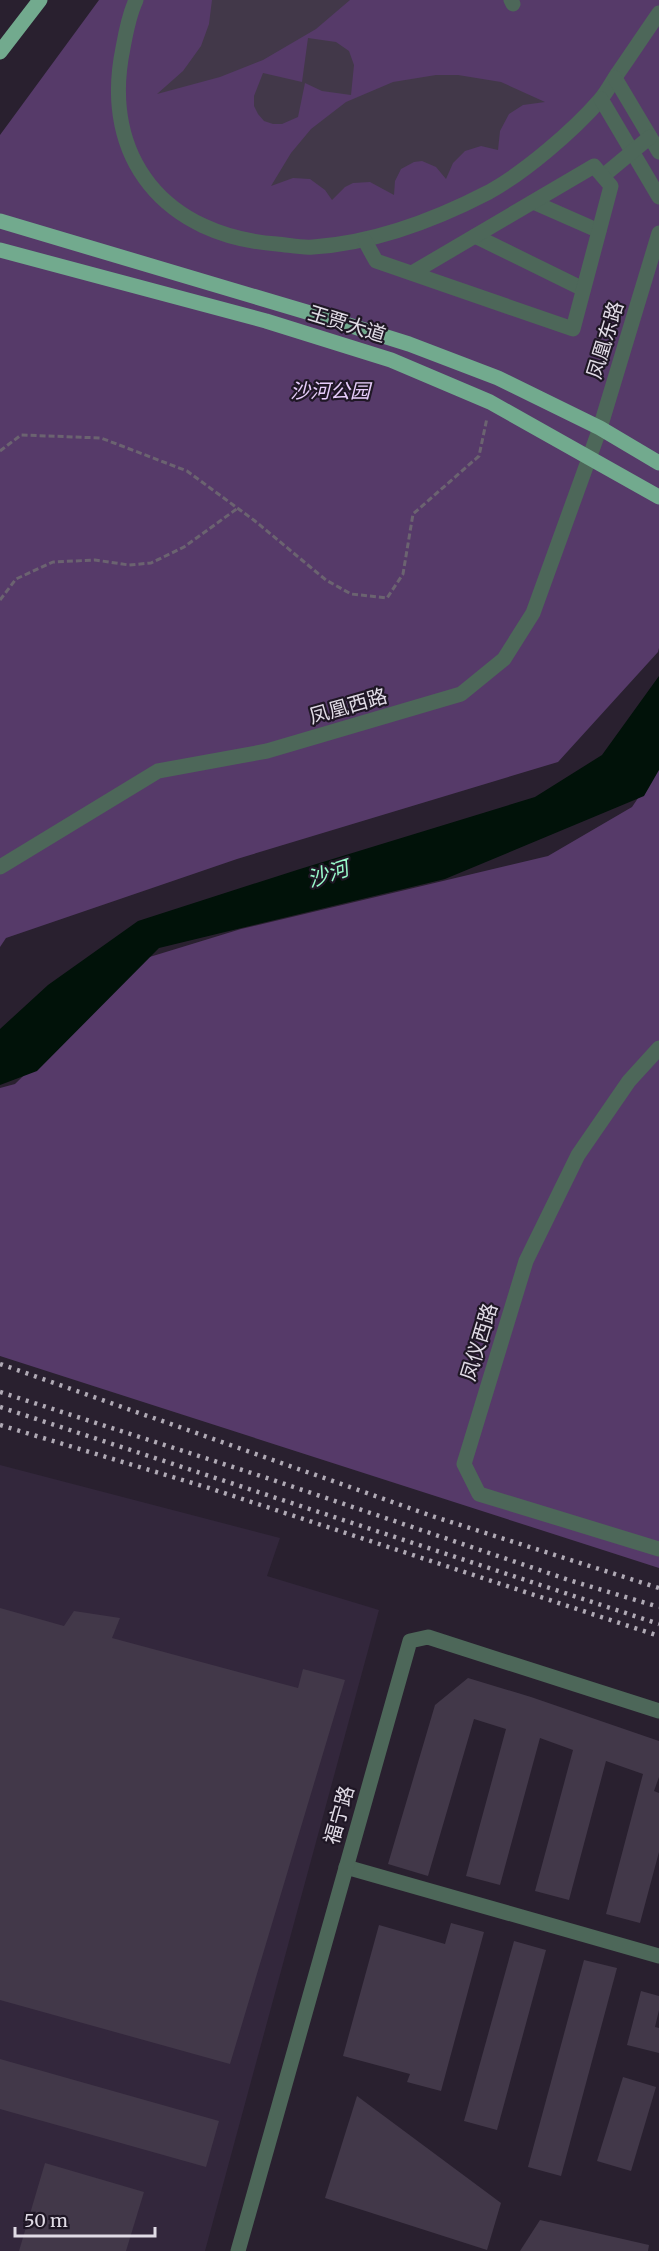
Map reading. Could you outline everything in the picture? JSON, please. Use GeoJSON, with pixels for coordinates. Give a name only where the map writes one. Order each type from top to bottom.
{"type":"FeatureCollection","features":[{"type":"Feature","properties":{"kind":"main road"},"geometry":{"type":"LineString","coordinates":[[0,52],[40,0]]}},
{"type":"Feature","properties":{"kind":"main road","name":"王贾大道"},"geometry":{"type":"LineString","coordinates":[[0,221],[409,344],[498,378],[600,428],[659,463]]}},
{"type":"Feature","properties":{"kind":"main road","name":"王贾大道"},"geometry":{"type":"LineString","coordinates":[[0,250],[266,321],[391,360],[490,402],[659,497]]}},
{"type":"Feature","properties":{"kind":"street"},"geometry":{"type":"LineString","coordinates":[[136,0],[130,13],[119,66],[117,95],[120,126],[129,152],[144,179],[168,203],[194,223],[250,242],[311,247],[364,241],[434,217],[490,191],[539,158],[602,99],[659,14]]}},
{"type":"Feature","properties":{"kind":"street"},"geometry":{"type":"LineString","coordinates":[[615,78],[659,152]]}},
{"type":"Feature","properties":{"kind":"street"},"geometry":{"type":"LineString","coordinates":[[602,99],[659,196]]}},
{"type":"Feature","properties":{"kind":"street"},"geometry":{"type":"LineString","coordinates":[[603,176],[650,137]]}},
{"type":"Feature","properties":{"kind":"street"},"geometry":{"type":"LineString","coordinates":[[364,241],[376,261],[573,329],[611,186],[594,166],[412,273]]}},
{"type":"Feature","properties":{"kind":"street"},"geometry":{"type":"LineString","coordinates":[[533,202],[599,231]]}},
{"type":"Feature","properties":{"kind":"street","name":"凤凰东路"},"geometry":{"type":"LineString","coordinates":[[588,458],[600,428],[659,234]]}},
{"type":"Feature","properties":{"kind":"street"},"geometry":{"type":"LineString","coordinates":[[475,236],[584,289]]}},
{"type":"Feature","properties":{"kind":"street","name":"凤凰西路"},"geometry":{"type":"LineString","coordinates":[[0,867],[158,771],[267,751],[461,694],[504,659],[533,613],[588,458]]}},
{"type":"Feature","properties":{"kind":"street","name":"凤仪西路"},"geometry":{"type":"LineString","coordinates":[[659,1048],[628,1081],[578,1155],[526,1261],[464,1464],[479,1494],[659,1549]]}},
{"type":"Feature","properties":{"kind":"street","name":"福宁路"},"geometry":{"type":"LineString","coordinates":[[238,2251],[410,1641],[428,1637],[659,1711]]}},
{"type":"Feature","properties":{"kind":"street"},"geometry":{"type":"LineString","coordinates":[[346,1867],[659,1956]]}},
{"type":"Feature","properties":{"kind":"path"},"geometry":{"type":"LineString","coordinates":[[0,452],[21,435],[101,438],[187,471],[238,508],[326,580],[351,594],[387,598],[403,574],[413,514],[479,456],[490,402]]}},
{"type":"Feature","properties":{"kind":"path"},"geometry":{"type":"LineString","coordinates":[[0,600],[16,579],[53,562],[95,560],[129,565],[151,563],[184,547],[238,508]]}},
{"type":"Feature","properties":{"kind":"shaded area"},"geometry":{"type":"Polygon","coordinates":[[[0,1465],[280,1538],[267,1576],[379,1610],[205,2251],[0,2251],[0,1465]]]}},
{"type":"Feature","properties":{"kind":"green space","name":"沙河公园"},"geometry":{"type":"Polygon","coordinates":[[[99,0],[659,0],[659,648],[658,652],[558,762],[237,859],[6,938],[0,947],[0,135],[99,0]]]}},
{"type":"Feature","properties":{"kind":"green space"},"geometry":{"type":"Polygon","coordinates":[[[659,767],[659,1568],[0,1356],[0,1088],[15,1084],[143,959],[241,929],[548,856],[632,807],[659,767]]]}},
{"type":"Feature","properties":{"kind":"water","name":"沙河"},"geometry":{"type":"Polygon","coordinates":[[[659,676],[659,770],[644,796],[445,879],[159,948],[37,1071],[0,1085],[0,1029],[48,985],[138,921],[535,797],[602,755],[659,676]]]}},
{"type":"Feature","properties":{"kind":"building"},"geometry":{"type":"Polygon","coordinates":[[[212,0],[350,0],[316,29],[263,60],[220,77],[157,94],[183,71],[201,46],[209,24],[212,0]]]}},
{"type":"Feature","properties":{"kind":"building"},"geometry":{"type":"Polygon","coordinates":[[[308,38],[336,42],[349,51],[354,65],[351,95],[322,91],[305,83],[298,117],[282,124],[264,121],[254,106],[254,96],[263,73],[302,82],[308,38]]]}},
{"type":"Feature","properties":{"kind":"building"},"geometry":{"type":"Polygon","coordinates":[[[436,75],[458,75],[501,82],[545,102],[523,105],[509,114],[500,131],[498,150],[481,146],[465,151],[453,163],[446,179],[436,167],[422,161],[414,162],[401,169],[395,181],[394,195],[370,182],[353,183],[345,187],[332,200],[325,190],[310,179],[293,178],[271,186],[291,153],[311,129],[346,102],[393,82],[436,75]]]}},
{"type":"Feature","properties":{"kind":"building"},"geometry":{"type":"Polygon","coordinates":[[[0,1608],[64,1626],[74,1611],[120,1618],[112,1638],[298,1688],[303,1669],[345,1680],[230,2064],[0,2000],[0,1608]]]}},
{"type":"Feature","properties":{"kind":"building"},"geometry":{"type":"Polygon","coordinates":[[[468,1678],[659,1741],[659,1777],[654,1791],[659,1793],[659,1852],[640,1923],[606,1914],[643,1774],[606,1761],[569,1900],[535,1891],[573,1750],[540,1738],[500,1885],[466,1876],[506,1729],[474,1719],[428,1876],[388,1864],[435,1705],[468,1678]]]}},
{"type":"Feature","properties":{"kind":"building"},"geometry":{"type":"Polygon","coordinates":[[[451,1923],[484,1932],[441,2091],[407,2082],[410,2074],[343,2056],[379,1925],[445,1944],[451,1923]]]}},
{"type":"Feature","properties":{"kind":"building"},"geometry":{"type":"Polygon","coordinates":[[[514,1941],[546,1950],[497,2130],[464,2121],[514,1941]]]}},
{"type":"Feature","properties":{"kind":"building"},"geometry":{"type":"Polygon","coordinates":[[[584,1960],[617,1968],[561,2176],[528,2167],[584,1960]]]}},
{"type":"Feature","properties":{"kind":"building"},"geometry":{"type":"Polygon","coordinates":[[[641,1991],[659,1996],[655,2027],[659,2028],[659,2053],[627,2045],[641,1991]]]}},
{"type":"Feature","properties":{"kind":"building"},"geometry":{"type":"Polygon","coordinates":[[[0,2059],[219,2121],[206,2167],[0,2109],[0,2059]]]}},
{"type":"Feature","properties":{"kind":"building"},"geometry":{"type":"Polygon","coordinates":[[[623,2077],[656,2087],[631,2171],[597,2161],[623,2077]]]}},
{"type":"Feature","properties":{"kind":"building"},"geometry":{"type":"Polygon","coordinates":[[[357,2096],[501,2203],[487,2250],[325,2198],[357,2096]]]}},
{"type":"Feature","properties":{"kind":"building"},"geometry":{"type":"Polygon","coordinates":[[[45,2163],[144,2192],[126,2251],[19,2251],[45,2163]]]}},
{"type":"Feature","properties":{"kind":"building"},"geometry":{"type":"Polygon","coordinates":[[[540,2220],[649,2245],[648,2251],[520,2251],[540,2220]]]}},
{"type":"Feature","properties":{"kind":"railway"},"geometry":{"type":"LineString","coordinates":[[0,1364],[435,1517],[659,1588]]}},
{"type":"Feature","properties":{"kind":"railway"},"geometry":{"type":"LineString","coordinates":[[0,1392],[267,1478],[572,1581],[659,1607]]}},
{"type":"Feature","properties":{"kind":"railway"},"geometry":{"type":"LineString","coordinates":[[0,1407],[659,1624]]}},
{"type":"Feature","properties":{"kind":"railway"},"geometry":{"type":"LineString","coordinates":[[0,1425],[209,1488],[659,1636]]}}]}
